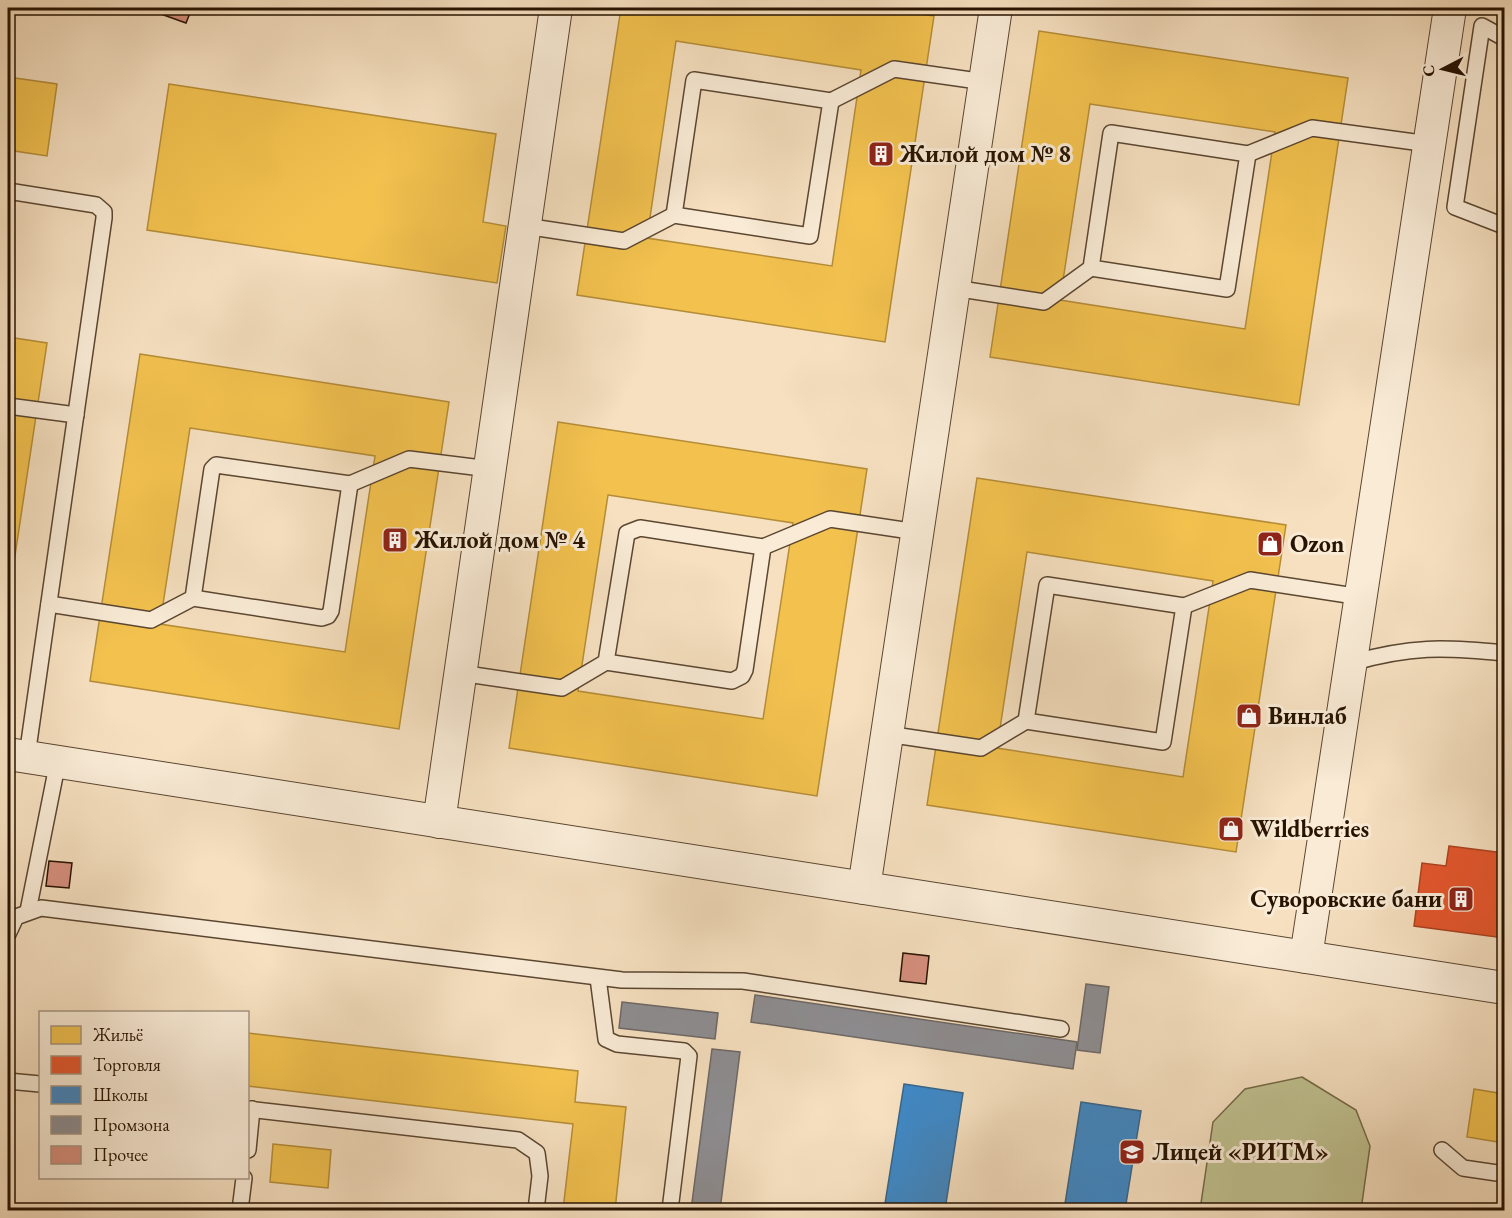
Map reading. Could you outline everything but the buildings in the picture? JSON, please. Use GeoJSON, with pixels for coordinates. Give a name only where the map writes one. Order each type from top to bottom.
{"type":"FeatureCollection","features":[{"type":"Feature","properties":{"kind":"street"},"geometry":{"type":"LineString","coordinates":[[439,822],[556,8]]}},
{"type":"Feature","properties":{"kind":"street"},"geometry":{"type":"LineString","coordinates":[[864,888],[996,8]]}},
{"type":"Feature","properties":{"kind":"street"},"geometry":{"type":"LineString","coordinates":[[1306,957],[1450,8]]}},
{"type":"Feature","properties":{"kind":"street"},"geometry":{"type":"LineString","coordinates":[[17,755],[1504,988]]}},
{"type":"Feature","properties":{"kind":"lane"},"geometry":{"type":"LineString","coordinates":[[1504,38],[1482,26],[1455,207],[1504,226]]}},
{"type":"Feature","properties":{"kind":"lane"},"geometry":{"type":"LineString","coordinates":[[674,215],[694,80],[831,101],[894,69],[985,82]]}},
{"type":"Feature","properties":{"kind":"lane"},"geometry":{"type":"LineString","coordinates":[[525,226],[624,242],[674,215],[810,236],[831,101]]}},
{"type":"Feature","properties":{"kind":"lane"},"geometry":{"type":"LineString","coordinates":[[1091,268],[1111,133],[1248,154],[1312,128],[1429,144]]}},
{"type":"Feature","properties":{"kind":"lane"},"geometry":{"type":"LineString","coordinates":[[954,288],[1044,302],[1091,268],[1227,289],[1248,154]]}},
{"type":"Feature","properties":{"kind":"lane"},"geometry":{"type":"LineString","coordinates":[[8,191],[96,205],[104,212],[49,604],[17,755]]}},
{"type":"Feature","properties":{"kind":"lane"},"geometry":{"type":"LineString","coordinates":[[8,406],[76,415]]}},
{"type":"Feature","properties":{"kind":"lane"},"geometry":{"type":"LineString","coordinates":[[193,598],[212,469],[216,465],[350,484],[409,459],[490,469]]}},
{"type":"Feature","properties":{"kind":"lane"},"geometry":{"type":"LineString","coordinates":[[49,604],[151,620],[193,598],[321,618],[328,616],[331,611],[350,484]]}},
{"type":"Feature","properties":{"kind":"lane"},"geometry":{"type":"LineString","coordinates":[[606,662],[627,533],[640,528],[763,548],[830,519],[917,532]]}},
{"type":"Feature","properties":{"kind":"lane"},"geometry":{"type":"LineString","coordinates":[[460,673],[562,688],[606,662],[732,681],[742,676],[763,548]]}},
{"type":"Feature","properties":{"kind":"lane"},"geometry":{"type":"LineString","coordinates":[[1026,721],[1047,585],[1184,606],[1250,580],[1361,597]]}},
{"type":"Feature","properties":{"kind":"lane"},"geometry":{"type":"LineString","coordinates":[[887,734],[981,748],[1026,721],[1163,742],[1184,606]]}},
{"type":"Feature","properties":{"kind":"lane"},"geometry":{"type":"LineString","coordinates":[[1351,663],[1391,652],[1424,648],[1504,653]]}},
{"type":"Feature","properties":{"kind":"lane"},"geometry":{"type":"LineString","coordinates":[[28,911],[58,761]]}},
{"type":"Feature","properties":{"kind":"lane"},"geometry":{"type":"LineString","coordinates":[[8,934],[16,917],[41,908],[598,978],[742,981],[1061,1029]]}},
{"type":"Feature","properties":{"kind":"lane"},"geometry":{"type":"LineString","coordinates":[[598,978],[606,1039],[617,1044],[684,1051],[689,1056],[670,1210]]}},
{"type":"Feature","properties":{"kind":"lane"},"geometry":{"type":"LineString","coordinates":[[8,1081],[39,1084]]}},
{"type":"Feature","properties":{"kind":"lane"},"geometry":{"type":"LineString","coordinates":[[249,1130],[250,1109],[518,1140],[537,1153],[540,1176],[536,1210]]}},
{"type":"Feature","properties":{"kind":"lane"},"geometry":{"type":"LineString","coordinates":[[1442,1150],[1463,1168],[1504,1174]]}},
{"type":"Feature","properties":{"kind":"lane"},"geometry":{"type":"LineString","coordinates":[[240,1210],[244,1179]]}},
{"type":"Feature","properties":{"kind":"green space"},"geometry":{"type":"Polygon","coordinates":[[[1302,1077],[1356,1110],[1370,1146],[1361,1210],[1200,1210],[1213,1122],[1245,1089],[1302,1077]]]}},
{"type":"Feature","properties":{"kind":"place","name":"Жилой дом № 8"},"geometry":{"type":"Point","coordinates":[881,154]}},
{"type":"Feature","properties":{"kind":"place","name":"Жилой дом № 4"},"geometry":{"type":"Point","coordinates":[395,540]}},
{"type":"Feature","properties":{"kind":"place","name":"Ozon"},"geometry":{"type":"Point","coordinates":[1270,544]}},
{"type":"Feature","properties":{"kind":"place","name":"Винлаб"},"geometry":{"type":"Point","coordinates":[1249,716]}},
{"type":"Feature","properties":{"kind":"place","name":"Wildberries"},"geometry":{"type":"Point","coordinates":[1231,829]}},
{"type":"Feature","properties":{"kind":"place","name":"Суворовские бани"},"geometry":{"type":"Point","coordinates":[1461,899]}},
{"type":"Feature","properties":{"kind":"place","name":"Лицей «РИТМ»"},"geometry":{"type":"Point","coordinates":[1132,1152]}}]}
